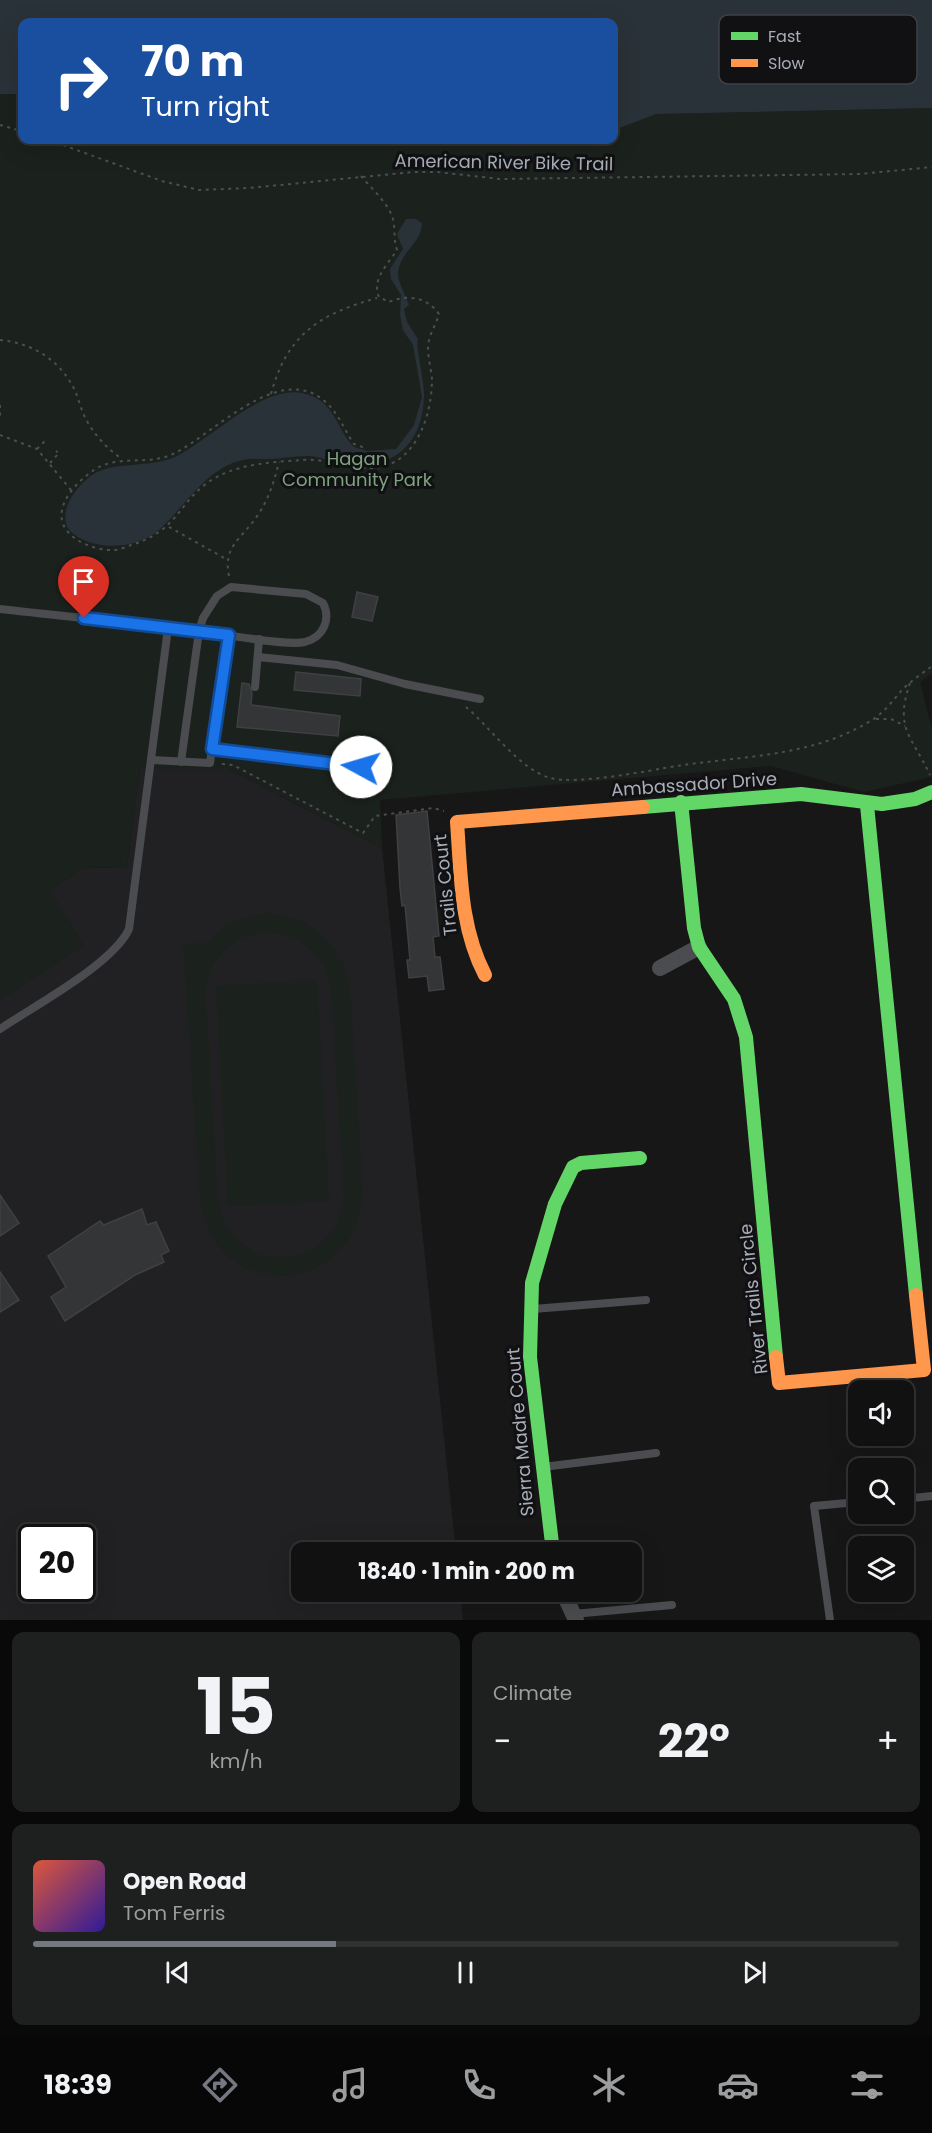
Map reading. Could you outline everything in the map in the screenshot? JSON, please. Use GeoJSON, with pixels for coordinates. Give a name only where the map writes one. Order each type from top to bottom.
{"type":"FeatureCollection","features":[{"type":"Feature","properties":{"kind":"street","name":"Ambassador Drive"},"geometry":{"type":"LineString","coordinates":[[457,822],[801,794],[867,805],[897,805],[932,792]]}},
{"type":"Feature","properties":{"kind":"street","name":"River Trails Circle"},"geometry":{"type":"LineString","coordinates":[[681,802],[693,921],[699,947],[734,999],[746,1037],[779,1383],[924,1370],[867,805]]}},
{"type":"Feature","properties":{"kind":"street","name":"Trails Court"},"geometry":{"type":"LineString","coordinates":[[457,822],[468,935],[474,955],[485,975]]}},
{"type":"Feature","properties":{"kind":"street"},"geometry":{"type":"LineString","coordinates":[[660,968],[699,947]]}},
{"type":"Feature","properties":{"kind":"street","name":"Sierra Madre Court"},"geometry":{"type":"LineString","coordinates":[[552,1542],[530,1357],[532,1283],[555,1204],[573,1167],[581,1163],[640,1158]]}},
{"type":"Feature","properties":{"kind":"street"},"geometry":{"type":"LineString","coordinates":[[568,1602],[575,1617]]}},
{"type":"Feature","properties":{"kind":"lane"},"geometry":{"type":"LineString","coordinates":[[0,609],[199,631],[259,639],[302,643],[320,633],[328,618],[323,603],[306,594],[231,587],[217,596],[202,618],[199,631],[181,762]]}},
{"type":"Feature","properties":{"kind":"lane"},"geometry":{"type":"LineString","coordinates":[[0,1029],[103,961],[123,943],[129,929],[168,628]]}},
{"type":"Feature","properties":{"kind":"lane"},"geometry":{"type":"LineString","coordinates":[[152,760],[210,763],[229,635]]}},
{"type":"Feature","properties":{"kind":"lane"},"geometry":{"type":"LineString","coordinates":[[255,687],[259,639]]}},
{"type":"Feature","properties":{"kind":"lane"},"geometry":{"type":"LineString","coordinates":[[258,657],[337,666],[480,699]]}},
{"type":"Feature","properties":{"kind":"lane"},"geometry":{"type":"LineString","coordinates":[[212,749],[361,767]]}},
{"type":"Feature","properties":{"kind":"lane"},"geometry":{"type":"LineString","coordinates":[[532,1309],[646,1300]]}},
{"type":"Feature","properties":{"kind":"lane"},"geometry":{"type":"LineString","coordinates":[[542,1467],[656,1453]]}},
{"type":"Feature","properties":{"kind":"lane"},"geometry":{"type":"LineString","coordinates":[[914,1498],[932,1496]]}},
{"type":"Feature","properties":{"kind":"lane"},"geometry":{"type":"LineString","coordinates":[[830,1620],[814,1506],[848,1503]]}},
{"type":"Feature","properties":{"kind":"lane"},"geometry":{"type":"LineString","coordinates":[[575,1617],[672,1605]]}},
{"type":"Feature","properties":{"kind":"path"},"geometry":{"type":"LineString","coordinates":[[0,126],[18,130]]}},
{"type":"Feature","properties":{"kind":"path","name":"American River Bike Trail"},"geometry":{"type":"LineString","coordinates":[[60,144],[162,181],[199,190],[437,172],[500,179],[860,174],[932,167]]}},
{"type":"Feature","properties":{"kind":"path"},"geometry":{"type":"LineString","coordinates":[[361,176],[392,215],[393,241],[397,250],[375,290],[379,297],[389,302],[397,298],[410,298],[432,304],[439,314],[427,349],[432,381],[430,404],[414,447],[400,459],[381,466],[350,468],[310,460],[279,462],[255,464],[214,478],[195,494],[169,526],[159,534],[140,543],[114,550],[85,545],[66,533],[61,522],[63,507],[71,490],[95,469],[123,460],[143,460],[171,455],[254,401],[271,394],[288,390],[305,390],[316,395],[336,413],[354,444],[365,448]]}},
{"type":"Feature","properties":{"kind":"path"},"geometry":{"type":"LineString","coordinates":[[271,394],[292,344],[314,324],[331,314],[379,297]]}},
{"type":"Feature","properties":{"kind":"path"},"geometry":{"type":"LineString","coordinates":[[0,340],[27,346],[52,360],[69,379],[93,432],[123,460]]}},
{"type":"Feature","properties":{"kind":"path"},"geometry":{"type":"LineString","coordinates":[[0,405],[0,419]]}},
{"type":"Feature","properties":{"kind":"path"},"geometry":{"type":"LineString","coordinates":[[0,435],[37,450],[71,490]]}},
{"type":"Feature","properties":{"kind":"path"},"geometry":{"type":"LineString","coordinates":[[37,450],[45,441],[47,443]]}},
{"type":"Feature","properties":{"kind":"path"},"geometry":{"type":"LineString","coordinates":[[50,463],[59,453],[56,451]]}},
{"type":"Feature","properties":{"kind":"path"},"geometry":{"type":"LineString","coordinates":[[231,587],[227,560],[234,543],[256,518],[272,489],[279,462]]}},
{"type":"Feature","properties":{"kind":"path"},"geometry":{"type":"LineString","coordinates":[[169,526],[227,560]]}},
{"type":"Feature","properties":{"kind":"path"},"geometry":{"type":"LineString","coordinates":[[451,693],[517,756],[550,778],[595,778],[764,756],[822,742],[874,719],[910,683],[932,666]]}},
{"type":"Feature","properties":{"kind":"path"},"geometry":{"type":"LineString","coordinates":[[910,683],[902,710],[906,727],[932,779]]}},
{"type":"Feature","properties":{"kind":"path"},"geometry":{"type":"LineString","coordinates":[[874,719],[891,719],[906,727]]}},
{"type":"Feature","properties":{"kind":"path"},"geometry":{"type":"LineString","coordinates":[[210,763],[232,765],[363,833],[375,816],[433,808],[448,812],[457,822]]}},
{"type":"Feature","properties":{"kind":"shaded area"},"geometry":{"type":"Polygon","coordinates":[[[0,0],[932,0],[932,108],[656,114],[618,128],[618,18],[18,18],[18,94],[0,94],[0,0]]]}},
{"type":"Feature","properties":{"kind":"shaded area"},"geometry":{"type":"Polygon","coordinates":[[[406,219],[416,219],[422,223],[418,236],[399,266],[398,274],[409,305],[404,309],[407,322],[418,339],[424,396],[418,427],[403,450],[380,462],[365,464],[344,463],[309,456],[243,460],[215,473],[159,530],[141,541],[108,546],[87,541],[71,532],[66,524],[67,506],[76,491],[92,475],[110,468],[175,457],[253,405],[286,393],[302,393],[322,402],[354,447],[367,451],[396,449],[414,425],[422,397],[413,345],[403,330],[400,315],[401,295],[391,279],[390,269],[403,249],[397,234],[406,219]]]}},
{"type":"Feature","properties":{"kind":"shaded area"},"geometry":{"type":"Polygon","coordinates":[[[140,769],[228,769],[382,848],[455,1542],[291,1542],[291,1602],[461,1602],[463,1620],[0,1620],[0,922],[84,868],[127,867],[140,769]]]}},
{"type":"Feature","properties":{"kind":"green space","name":"Hagan Community Park"},"geometry":{"type":"Polygon","coordinates":[[[0,92],[18,93],[18,144],[618,144],[618,119],[656,114],[932,108],[932,674],[920,682],[932,729],[932,777],[864,792],[771,766],[380,800],[382,848],[228,769],[140,769],[127,867],[84,868],[50,890],[84,946],[0,1000],[0,92]]]}},
{"type":"Feature","properties":{"kind":"green space"},"geometry":{"type":"Polygon","coordinates":[[[263,913],[280,915],[309,925],[332,945],[340,958],[350,989],[363,1190],[356,1226],[338,1252],[314,1269],[286,1276],[257,1272],[231,1259],[211,1235],[200,1200],[183,944],[202,943],[203,946],[226,924],[263,913]],[[264,932],[253,935],[225,950],[212,967],[205,989],[218,1199],[226,1224],[240,1242],[259,1253],[280,1257],[300,1254],[319,1244],[334,1227],[344,1202],[331,991],[328,978],[317,957],[309,948],[277,933],[264,932]]]}},
{"type":"Feature","properties":{"kind":"green space"},"geometry":{"type":"Polygon","coordinates":[[[317,980],[329,1201],[228,1206],[216,986],[317,980]]]}},
{"type":"Feature","properties":{"kind":"building"},"geometry":{"type":"Polygon","coordinates":[[[357,592],[378,597],[372,621],[352,617],[357,592]]]}},
{"type":"Feature","properties":{"kind":"building"},"geometry":{"type":"Polygon","coordinates":[[[296,672],[361,679],[360,696],[294,690],[296,672]]]}},
{"type":"Feature","properties":{"kind":"building"},"geometry":{"type":"Polygon","coordinates":[[[242,683],[249,684],[252,693],[251,705],[340,716],[338,736],[237,727],[242,683]]]}},
{"type":"Feature","properties":{"kind":"building"},"geometry":{"type":"Polygon","coordinates":[[[427,811],[439,936],[433,937],[435,957],[440,957],[444,989],[429,991],[427,976],[409,978],[407,960],[410,960],[405,905],[402,906],[400,888],[396,815],[427,811]]]}},
{"type":"Feature","properties":{"kind":"building"},"geometry":{"type":"Polygon","coordinates":[[[0,1195],[19,1223],[0,1236],[0,1195]]]}},
{"type":"Feature","properties":{"kind":"building"},"geometry":{"type":"Polygon","coordinates":[[[142,1209],[147,1225],[156,1222],[169,1251],[161,1255],[164,1262],[135,1275],[65,1321],[51,1297],[66,1287],[48,1256],[100,1221],[104,1225],[142,1209]]]}},
{"type":"Feature","properties":{"kind":"building"},"geometry":{"type":"Polygon","coordinates":[[[0,1272],[19,1300],[0,1312],[0,1272]]]}},
{"type":"Feature","properties":{"kind":"traffic: fast"},"geometry":{"type":"LineString","coordinates":[[643,807],[801,794],[882,804],[915,799],[932,792]]}},
{"type":"Feature","properties":{"kind":"traffic: fast"},"geometry":{"type":"LineString","coordinates":[[681,802],[694,928],[699,947],[734,999],[746,1037],[776,1357]]}},
{"type":"Feature","properties":{"kind":"traffic: fast"},"geometry":{"type":"LineString","coordinates":[[867,805],[916,1295]]}},
{"type":"Feature","properties":{"kind":"traffic: fast"},"geometry":{"type":"LineString","coordinates":[[552,1542],[530,1357],[532,1283],[555,1204],[573,1167],[581,1163],[640,1158]]}},
{"type":"Feature","properties":{"kind":"traffic: slow"},"geometry":{"type":"LineString","coordinates":[[485,975],[466,919],[457,822],[643,807]]}},
{"type":"Feature","properties":{"kind":"traffic: slow"},"geometry":{"type":"LineString","coordinates":[[776,1357],[779,1383],[924,1370],[916,1295]]}},
{"type":"Feature","properties":{"kind":"route"},"geometry":{"type":"LineString","coordinates":[[84,618],[229,635],[212,749],[361,767]]}}]}
